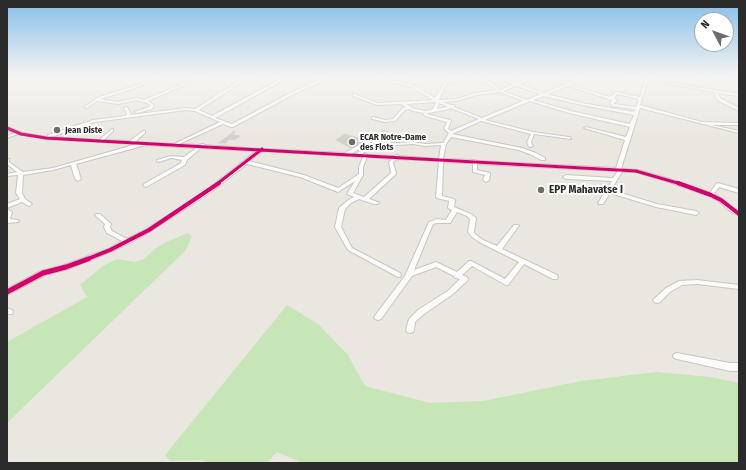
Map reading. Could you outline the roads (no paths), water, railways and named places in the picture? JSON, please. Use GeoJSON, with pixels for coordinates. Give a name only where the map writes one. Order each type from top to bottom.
{"type":"FeatureCollection","features":[{"type":"Feature","properties":{"kind":"street"},"geometry":{"type":"LineString","coordinates":[[86,107],[101,98]]}},
{"type":"Feature","properties":{"kind":"street"},"geometry":{"type":"LineString","coordinates":[[145,101],[152,98]]}},
{"type":"Feature","properties":{"kind":"street"},"geometry":{"type":"LineString","coordinates":[[196,110],[215,98]]}},
{"type":"Feature","properties":{"kind":"street"},"geometry":{"type":"LineString","coordinates":[[212,118],[248,98]]}},
{"type":"Feature","properties":{"kind":"street"},"geometry":{"type":"LineString","coordinates":[[128,115],[186,109],[196,110],[232,126],[284,98]]}},
{"type":"Feature","properties":{"kind":"street"},"geometry":{"type":"LineString","coordinates":[[361,98],[376,104],[457,100],[463,98]]}},
{"type":"Feature","properties":{"kind":"street"},"geometry":{"type":"LineString","coordinates":[[432,98],[482,119],[533,132],[569,138]]}},
{"type":"Feature","properties":{"kind":"street"},"geometry":{"type":"LineString","coordinates":[[435,110],[438,98]]}},
{"type":"Feature","properties":{"kind":"street"},"geometry":{"type":"LineString","coordinates":[[519,98],[564,111],[632,126]]}},
{"type":"Feature","properties":{"kind":"street"},"geometry":{"type":"LineString","coordinates":[[537,98],[482,119],[450,134],[444,144],[441,159],[439,197],[452,200],[451,208],[473,218],[470,232],[473,235],[523,262],[555,277]]}},
{"type":"Feature","properties":{"kind":"street"},"geometry":{"type":"LineString","coordinates":[[560,98],[636,114]]}},
{"type":"Feature","properties":{"kind":"street"},"geometry":{"type":"LineString","coordinates":[[609,98],[615,100],[612,103],[614,105],[638,107],[739,132]]}},
{"type":"Feature","properties":{"kind":"street"},"geometry":{"type":"LineString","coordinates":[[601,203],[620,170],[641,98]]}},
{"type":"Feature","properties":{"kind":"street"},"geometry":{"type":"LineString","coordinates":[[718,98],[739,110]]}},
{"type":"Feature","properties":{"kind":"street"},"geometry":{"type":"LineString","coordinates":[[46,138],[88,123],[128,115],[146,110],[152,106],[145,101],[136,99],[118,103],[96,100]]}},
{"type":"Feature","properties":{"kind":"street"},"geometry":{"type":"LineString","coordinates":[[402,102],[414,110],[426,112],[452,106],[457,103],[457,100]]}},
{"type":"Feature","properties":{"kind":"street"},"geometry":{"type":"LineString","coordinates":[[373,118],[385,121],[394,120],[408,107],[428,101]]}},
{"type":"Feature","properties":{"kind":"street"},"geometry":{"type":"LineString","coordinates":[[167,107],[170,111]]}},
{"type":"Feature","properties":{"kind":"street"},"geometry":{"type":"LineString","coordinates":[[126,108],[128,115]]}},
{"type":"Feature","properties":{"kind":"street"},"geometry":{"type":"LineString","coordinates":[[426,112],[426,115],[449,121],[446,129],[450,134],[520,149],[544,157],[545,165]]}},
{"type":"Feature","properties":{"kind":"street"},"geometry":{"type":"LineString","coordinates":[[174,144],[224,122]]}},
{"type":"Feature","properties":{"kind":"street"},"geometry":{"type":"LineString","coordinates":[[702,123],[739,124]]}},
{"type":"Feature","properties":{"kind":"street"},"geometry":{"type":"LineString","coordinates":[[7,128],[18,133],[46,138],[397,156],[620,170],[647,174],[711,195],[721,200],[739,214]]}},
{"type":"Feature","properties":{"kind":"street"},"geometry":{"type":"LineString","coordinates":[[586,128],[628,139]]}},
{"type":"Feature","properties":{"kind":"street"},"geometry":{"type":"LineString","coordinates":[[100,141],[112,130]]}},
{"type":"Feature","properties":{"kind":"street"},"geometry":{"type":"LineString","coordinates":[[132,142],[143,132]]}},
{"type":"Feature","properties":{"kind":"street"},"geometry":{"type":"LineString","coordinates":[[347,154],[384,132]]}},
{"type":"Feature","properties":{"kind":"street"},"geometry":{"type":"LineString","coordinates":[[532,146],[529,142],[533,132]]}},
{"type":"Feature","properties":{"kind":"street"},"geometry":{"type":"LineString","coordinates":[[7,138],[18,133]]}},
{"type":"Feature","properties":{"kind":"street"},"geometry":{"type":"LineString","coordinates":[[7,175],[45,171],[147,143]]}},
{"type":"Feature","properties":{"kind":"street"},"geometry":{"type":"LineString","coordinates":[[358,154],[368,148],[381,145],[413,143],[425,145],[444,144]]}},
{"type":"Feature","properties":{"kind":"street"},"geometry":{"type":"LineString","coordinates":[[146,185],[174,170],[202,146]]}},
{"type":"Feature","properties":{"kind":"street"},"geometry":{"type":"LineString","coordinates":[[7,292],[43,273],[66,267],[128,242],[170,217],[209,191],[262,149]]}},
{"type":"Feature","properties":{"kind":"street"},"geometry":{"type":"LineString","coordinates":[[366,155],[361,167],[361,175],[350,192],[376,203]]}},
{"type":"Feature","properties":{"kind":"street"},"geometry":{"type":"LineString","coordinates":[[397,156],[391,162],[394,173],[362,198],[349,202],[342,208],[338,227],[350,249],[398,275]]}},
{"type":"Feature","properties":{"kind":"street"},"geometry":{"type":"LineString","coordinates":[[159,161],[171,157],[185,159]]}},
{"type":"Feature","properties":{"kind":"street"},"geometry":{"type":"LineString","coordinates":[[7,160],[7,162],[21,173]]}},
{"type":"Feature","properties":{"kind":"street"},"geometry":{"type":"LineString","coordinates":[[475,161],[475,171],[488,174],[486,180]]}},
{"type":"Feature","properties":{"kind":"street"},"geometry":{"type":"LineString","coordinates":[[246,162],[302,176],[338,190],[361,175]]}},
{"type":"Feature","properties":{"kind":"street"},"geometry":{"type":"LineString","coordinates":[[73,163],[78,179]]}},
{"type":"Feature","properties":{"kind":"street"},"geometry":{"type":"LineString","coordinates":[[21,173],[20,193],[24,200],[29,204]]}},
{"type":"Feature","properties":{"kind":"street"},"geometry":{"type":"LineString","coordinates":[[566,177],[615,180]]}},
{"type":"Feature","properties":{"kind":"street"},"geometry":{"type":"LineString","coordinates":[[711,195],[718,185],[739,191]]}},
{"type":"Feature","properties":{"kind":"street"},"geometry":{"type":"LineString","coordinates":[[609,191],[656,205],[696,213]]}},
{"type":"Feature","properties":{"kind":"street"},"geometry":{"type":"LineString","coordinates":[[7,206],[24,200]]}},
{"type":"Feature","properties":{"kind":"street"},"geometry":{"type":"LineString","coordinates":[[378,317],[410,274],[415,258],[431,223],[437,221],[448,222],[455,210]]}},
{"type":"Feature","properties":{"kind":"street"},"geometry":{"type":"LineString","coordinates":[[7,211],[9,212],[7,221],[16,220]]}},
{"type":"Feature","properties":{"kind":"street"},"geometry":{"type":"LineString","coordinates":[[98,215],[108,224],[107,227],[109,232],[128,242]]}},
{"type":"Feature","properties":{"kind":"street"},"geometry":{"type":"LineString","coordinates":[[498,249],[516,226]]}},
{"type":"Feature","properties":{"kind":"street"},"geometry":{"type":"LineString","coordinates":[[457,276],[471,263],[506,283],[523,262]]}},
{"type":"Feature","properties":{"kind":"street"},"geometry":{"type":"LineString","coordinates":[[410,274],[436,264],[465,279],[451,292],[421,312],[412,322],[410,330]]}},
{"type":"Feature","properties":{"kind":"street"},"geometry":{"type":"LineString","coordinates":[[657,300],[668,290],[681,283],[697,282],[739,287]]}},
{"type":"Feature","properties":{"kind":"street"},"geometry":{"type":"LineString","coordinates":[[677,356],[730,367],[739,367]]}},
{"type":"Feature","properties":{"kind":"place","name":"Jean Diste"},"geometry":{"type":"Point","coordinates":[57,130]}},
{"type":"Feature","properties":{"kind":"place","name":"ECAR Notre-Dame des Flots"},"geometry":{"type":"Point","coordinates":[352,142]}},
{"type":"Feature","properties":{"kind":"place","name":"EPP Mahavatse I"},"geometry":{"type":"Point","coordinates":[541,190]}}]}
